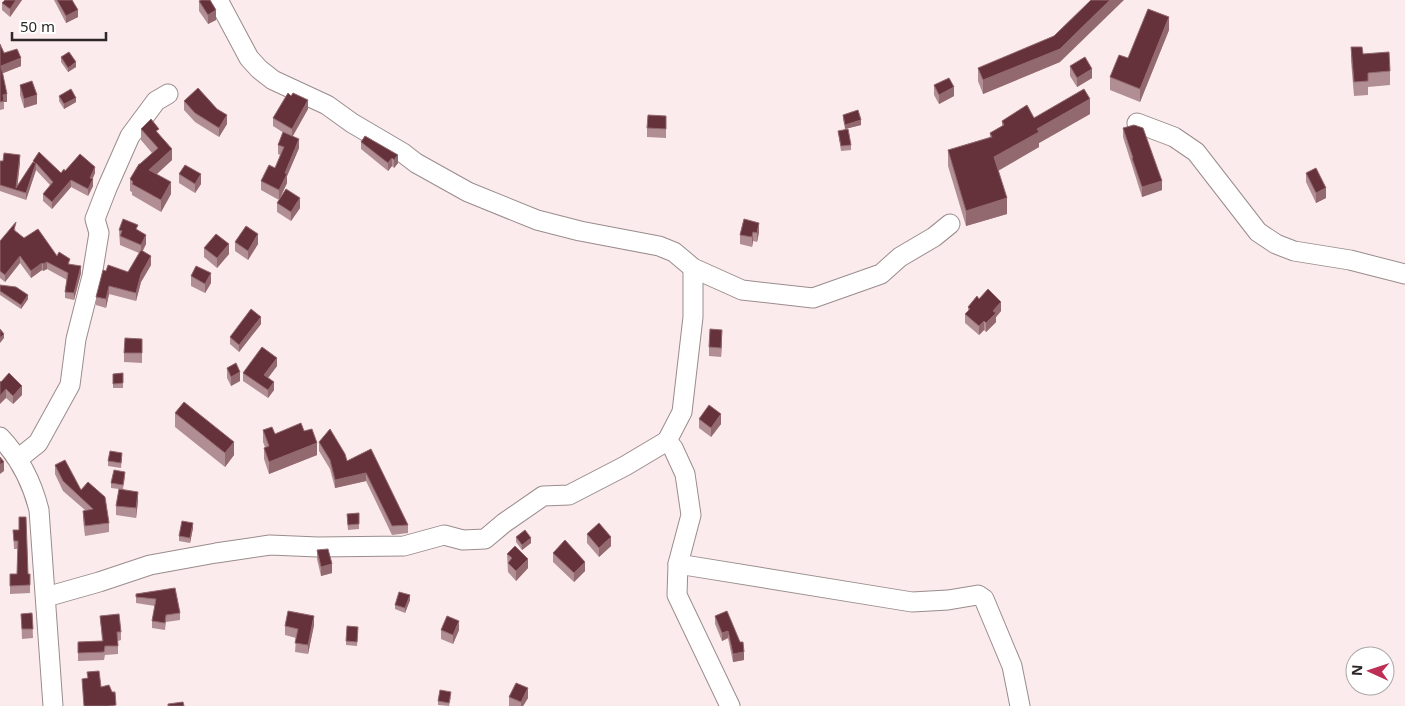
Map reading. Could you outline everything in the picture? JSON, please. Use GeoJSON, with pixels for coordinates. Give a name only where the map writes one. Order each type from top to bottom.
{"type":"FeatureCollection","features":[{"type":"Feature","properties":{"kind":"street"},"geometry":{"type":"LineString","coordinates":[[218,0],[249,58],[272,80],[327,105],[352,123],[403,153],[416,164],[468,192],[537,220],[659,246],[674,252],[693,268],[742,290],[813,298],[881,274],[900,257],[934,237],[950,224]]}},
{"type":"Feature","properties":{"kind":"street"},"geometry":{"type":"LineString","coordinates":[[18,459],[38,443],[70,385],[76,339],[92,276],[99,233],[95,219],[107,188],[130,136],[156,101],[168,94]]}},
{"type":"Feature","properties":{"kind":"street"},"geometry":{"type":"LineString","coordinates":[[1137,123],[1174,137],[1196,152],[1253,227],[1276,244],[1294,251],[1350,260],[1405,274]]}},
{"type":"Feature","properties":{"kind":"street"},"geometry":{"type":"LineString","coordinates":[[46,597],[150,565],[270,545],[318,547],[404,546],[444,535],[463,540],[486,539],[504,523],[543,496],[569,495],[625,466],[667,441],[682,412],[693,317],[693,268]]}},
{"type":"Feature","properties":{"kind":"street"},"geometry":{"type":"LineString","coordinates":[[0,437],[26,472],[39,510],[53,706]]}},
{"type":"Feature","properties":{"kind":"street"},"geometry":{"type":"LineString","coordinates":[[667,441],[673,448],[685,474],[691,515],[678,564],[677,595],[730,706]]}},
{"type":"Feature","properties":{"kind":"street"},"geometry":{"type":"LineString","coordinates":[[678,564],[912,602],[948,600],[978,595],[984,598],[1012,666],[1020,706]]}},
{"type":"Feature","properties":{"kind":"building"},"geometry":{"type":"Polygon","coordinates":[[[5,0],[16,0],[10,9],[2,3],[5,0]]]}},
{"type":"Feature","properties":{"kind":"building"},"geometry":{"type":"Polygon","coordinates":[[[57,0],[72,0],[78,10],[66,16],[57,0]]]}},
{"type":"Feature","properties":{"kind":"building"},"geometry":{"type":"Polygon","coordinates":[[[210,0],[216,10],[208,15],[199,1],[210,0]]]}},
{"type":"Feature","properties":{"kind":"building"},"geometry":{"type":"Polygon","coordinates":[[[1091,0],[1110,0],[1060,49],[983,80],[978,68],[1054,36],[1091,0]]]}},
{"type":"Feature","properties":{"kind":"building"},"geometry":{"type":"Polygon","coordinates":[[[1148,9],[1169,17],[1140,89],[1110,77],[1119,55],[1128,58],[1148,9]]]}},
{"type":"Feature","properties":{"kind":"building"},"geometry":{"type":"Polygon","coordinates":[[[0,44],[4,53],[17,49],[21,58],[1,66],[7,94],[3,95],[4,101],[0,102],[0,44]]]}},
{"type":"Feature","properties":{"kind":"building"},"geometry":{"type":"Polygon","coordinates":[[[1351,47],[1362,47],[1363,54],[1389,52],[1390,71],[1368,73],[1368,81],[1354,82],[1351,47]]]}},
{"type":"Feature","properties":{"kind":"building"},"geometry":{"type":"Polygon","coordinates":[[[69,52],[76,62],[68,68],[61,57],[69,52]]]}},
{"type":"Feature","properties":{"kind":"building"},"geometry":{"type":"Polygon","coordinates":[[[1085,57],[1092,69],[1077,78],[1070,66],[1085,57]]]}},
{"type":"Feature","properties":{"kind":"building"},"geometry":{"type":"Polygon","coordinates":[[[949,78],[954,87],[939,95],[934,85],[949,78]]]}},
{"type":"Feature","properties":{"kind":"building"},"geometry":{"type":"Polygon","coordinates":[[[32,81],[37,95],[24,99],[20,85],[32,81]]]}},
{"type":"Feature","properties":{"kind":"building"},"geometry":{"type":"Polygon","coordinates":[[[198,88],[217,109],[227,115],[219,128],[195,113],[184,101],[198,88]]]}},
{"type":"Feature","properties":{"kind":"building"},"geometry":{"type":"Polygon","coordinates":[[[71,89],[76,98],[64,104],[59,96],[71,89]]]}},
{"type":"Feature","properties":{"kind":"building"},"geometry":{"type":"Polygon","coordinates":[[[1084,89],[1090,99],[1037,129],[1039,132],[994,157],[1007,198],[966,211],[948,150],[992,137],[990,133],[1004,125],[1002,121],[1027,105],[1034,118],[1084,89]]]}},
{"type":"Feature","properties":{"kind":"building"},"geometry":{"type":"Polygon","coordinates":[[[288,93],[291,96],[293,93],[308,100],[292,129],[273,118],[288,93]]]}},
{"type":"Feature","properties":{"kind":"building"},"geometry":{"type":"Polygon","coordinates":[[[858,110],[861,120],[845,125],[843,115],[858,110]]]}},
{"type":"Feature","properties":{"kind":"building"},"geometry":{"type":"Polygon","coordinates":[[[648,115],[666,116],[666,129],[647,128],[648,115]]]}},
{"type":"Feature","properties":{"kind":"building"},"geometry":{"type":"Polygon","coordinates":[[[151,119],[159,129],[156,131],[172,149],[149,170],[171,182],[161,200],[132,184],[133,182],[130,179],[139,164],[158,148],[141,129],[151,119]]]}},
{"type":"Feature","properties":{"kind":"building"},"geometry":{"type":"Polygon","coordinates":[[[1134,125],[1143,128],[1162,181],[1142,187],[1123,128],[1134,125]]]}},
{"type":"Feature","properties":{"kind":"building"},"geometry":{"type":"Polygon","coordinates":[[[848,129],[851,145],[841,146],[838,131],[848,129]]]}},
{"type":"Feature","properties":{"kind":"building"},"geometry":{"type":"Polygon","coordinates":[[[283,132],[299,139],[285,173],[287,174],[279,190],[261,181],[269,165],[275,168],[284,147],[278,145],[283,132]]]}},
{"type":"Feature","properties":{"kind":"building"},"geometry":{"type":"Polygon","coordinates":[[[365,136],[398,155],[388,163],[361,142],[365,136]]]}},
{"type":"Feature","properties":{"kind":"building"},"geometry":{"type":"Polygon","coordinates":[[[39,152],[61,173],[80,154],[95,167],[90,178],[93,179],[88,189],[71,180],[52,202],[43,194],[53,182],[36,163],[26,193],[0,185],[0,161],[3,161],[4,153],[20,155],[16,188],[33,162],[35,163],[33,161],[39,152]]]}},
{"type":"Feature","properties":{"kind":"building"},"geometry":{"type":"Polygon","coordinates":[[[185,165],[201,174],[195,184],[179,174],[185,165]]]}},
{"type":"Feature","properties":{"kind":"building"},"geometry":{"type":"Polygon","coordinates":[[[1316,168],[1326,188],[1316,193],[1306,173],[1316,168]]]}},
{"type":"Feature","properties":{"kind":"building"},"geometry":{"type":"Polygon","coordinates":[[[286,189],[300,198],[291,212],[277,203],[286,189]]]}},
{"type":"Feature","properties":{"kind":"building"},"geometry":{"type":"Polygon","coordinates":[[[123,219],[138,225],[136,229],[146,235],[141,245],[120,236],[122,231],[119,230],[123,219]]]}},
{"type":"Feature","properties":{"kind":"building"},"geometry":{"type":"Polygon","coordinates":[[[744,219],[759,223],[757,233],[753,232],[752,237],[740,235],[744,219]]]}},
{"type":"Feature","properties":{"kind":"building"},"geometry":{"type":"Polygon","coordinates":[[[16,222],[14,230],[24,238],[38,229],[57,256],[59,252],[70,259],[68,264],[81,266],[74,293],[65,292],[68,273],[47,262],[42,263],[31,271],[20,256],[5,275],[0,271],[0,241],[16,222]]]}},
{"type":"Feature","properties":{"kind":"building"},"geometry":{"type":"Polygon","coordinates":[[[246,226],[258,234],[248,251],[235,242],[246,226]]]}},
{"type":"Feature","properties":{"kind":"building"},"geometry":{"type":"Polygon","coordinates":[[[216,234],[229,244],[217,258],[204,248],[216,234]]]}},
{"type":"Feature","properties":{"kind":"building"},"geometry":{"type":"Polygon","coordinates":[[[141,250],[151,256],[141,274],[136,293],[109,286],[106,299],[96,297],[103,270],[106,271],[108,265],[128,272],[141,250]]]}},
{"type":"Feature","properties":{"kind":"building"},"geometry":{"type":"Polygon","coordinates":[[[196,266],[211,273],[205,284],[191,276],[196,266]]]}},
{"type":"Feature","properties":{"kind":"building"},"geometry":{"type":"Polygon","coordinates":[[[0,285],[16,287],[28,295],[21,305],[0,291],[0,285]]]}},
{"type":"Feature","properties":{"kind":"building"},"geometry":{"type":"Polygon","coordinates":[[[988,289],[1001,302],[993,311],[996,313],[986,323],[984,321],[979,326],[965,314],[977,296],[979,299],[988,289]]]}},
{"type":"Feature","properties":{"kind":"building"},"geometry":{"type":"Polygon","coordinates":[[[251,309],[261,317],[239,345],[230,337],[251,309]]]}},
{"type":"Feature","properties":{"kind":"building"},"geometry":{"type":"Polygon","coordinates":[[[0,329],[4,334],[0,338],[0,329]]]}},
{"type":"Feature","properties":{"kind":"building"},"geometry":{"type":"Polygon","coordinates":[[[710,329],[722,330],[721,348],[709,347],[710,329]]]}},
{"type":"Feature","properties":{"kind":"building"},"geometry":{"type":"Polygon","coordinates":[[[125,338],[142,339],[142,353],[124,353],[125,338]]]}},
{"type":"Feature","properties":{"kind":"building"},"geometry":{"type":"Polygon","coordinates":[[[262,347],[277,358],[264,375],[274,382],[268,390],[243,373],[262,347]]]}},
{"type":"Feature","properties":{"kind":"building"},"geometry":{"type":"Polygon","coordinates":[[[236,363],[240,372],[231,377],[227,368],[236,363]]]}},
{"type":"Feature","properties":{"kind":"building"},"geometry":{"type":"Polygon","coordinates":[[[9,373],[22,386],[13,396],[6,389],[0,396],[0,381],[9,373]]]}},
{"type":"Feature","properties":{"kind":"building"},"geometry":{"type":"Polygon","coordinates":[[[123,373],[123,383],[113,384],[113,374],[123,373]]]}},
{"type":"Feature","properties":{"kind":"building"},"geometry":{"type":"Polygon","coordinates":[[[184,402],[234,442],[225,453],[175,413],[184,402]]]}},
{"type":"Feature","properties":{"kind":"building"},"geometry":{"type":"Polygon","coordinates":[[[709,405],[721,414],[711,428],[699,419],[709,405]]]}},
{"type":"Feature","properties":{"kind":"building"},"geometry":{"type":"Polygon","coordinates":[[[301,423],[304,431],[312,429],[317,443],[269,462],[264,448],[269,446],[263,430],[272,427],[275,434],[301,423]]]}},
{"type":"Feature","properties":{"kind":"building"},"geometry":{"type":"Polygon","coordinates":[[[330,429],[345,454],[347,461],[371,449],[408,525],[392,526],[366,473],[335,480],[330,460],[319,442],[330,429]]]}},
{"type":"Feature","properties":{"kind":"building"},"geometry":{"type":"Polygon","coordinates":[[[110,451],[122,453],[121,463],[108,461],[110,451]]]}},
{"type":"Feature","properties":{"kind":"building"},"geometry":{"type":"Polygon","coordinates":[[[0,457],[4,462],[0,465],[0,457]]]}},
{"type":"Feature","properties":{"kind":"building"},"geometry":{"type":"Polygon","coordinates":[[[65,460],[81,490],[88,482],[105,497],[109,523],[85,526],[83,511],[93,509],[63,481],[55,465],[65,460]]]}},
{"type":"Feature","properties":{"kind":"building"},"geometry":{"type":"Polygon","coordinates":[[[114,470],[125,472],[123,485],[111,483],[114,470]]]}},
{"type":"Feature","properties":{"kind":"building"},"geometry":{"type":"Polygon","coordinates":[[[119,489],[138,492],[136,508],[116,506],[119,489]]]}},
{"type":"Feature","properties":{"kind":"building"},"geometry":{"type":"Polygon","coordinates":[[[359,513],[359,524],[348,525],[347,514],[359,513]]]}},
{"type":"Feature","properties":{"kind":"building"},"geometry":{"type":"Polygon","coordinates":[[[19,517],[26,517],[30,585],[10,586],[10,574],[17,574],[18,541],[14,541],[13,530],[19,530],[19,517]]]}},
{"type":"Feature","properties":{"kind":"building"},"geometry":{"type":"Polygon","coordinates":[[[182,521],[193,523],[190,538],[179,536],[182,521]]]}},
{"type":"Feature","properties":{"kind":"building"},"geometry":{"type":"Polygon","coordinates":[[[599,523],[611,537],[599,548],[587,534],[599,523]]]}},
{"type":"Feature","properties":{"kind":"building"},"geometry":{"type":"Polygon","coordinates":[[[525,530],[531,538],[522,545],[516,537],[525,530]]]}},
{"type":"Feature","properties":{"kind":"building"},"geometry":{"type":"Polygon","coordinates":[[[565,540],[585,562],[574,573],[553,553],[565,540]]]}},
{"type":"Feature","properties":{"kind":"building"},"geometry":{"type":"Polygon","coordinates":[[[515,546],[528,559],[516,571],[508,563],[512,558],[507,554],[515,546]]]}},
{"type":"Feature","properties":{"kind":"building"},"geometry":{"type":"Polygon","coordinates":[[[328,549],[332,564],[321,567],[317,550],[328,549]]]}},
{"type":"Feature","properties":{"kind":"building"},"geometry":{"type":"Polygon","coordinates":[[[175,588],[180,613],[166,615],[165,623],[152,621],[156,599],[136,597],[136,594],[175,588]]]}},
{"type":"Feature","properties":{"kind":"building"},"geometry":{"type":"Polygon","coordinates":[[[399,592],[410,595],[405,608],[395,605],[399,592]]]}},
{"type":"Feature","properties":{"kind":"building"},"geometry":{"type":"Polygon","coordinates":[[[288,611],[314,616],[308,645],[295,643],[298,629],[285,626],[288,611]]]}},
{"type":"Feature","properties":{"kind":"building"},"geometry":{"type":"Polygon","coordinates":[[[727,611],[740,642],[743,642],[744,652],[733,654],[728,631],[722,633],[715,616],[727,611]]]}},
{"type":"Feature","properties":{"kind":"building"},"geometry":{"type":"Polygon","coordinates":[[[32,613],[33,629],[22,629],[21,614],[32,613]]]}},
{"type":"Feature","properties":{"kind":"building"},"geometry":{"type":"Polygon","coordinates":[[[119,614],[121,632],[117,632],[118,646],[105,646],[104,652],[78,653],[78,642],[103,641],[100,616],[119,614]]]}},
{"type":"Feature","properties":{"kind":"building"},"geometry":{"type":"Polygon","coordinates":[[[447,616],[459,621],[453,635],[441,630],[447,616]]]}},
{"type":"Feature","properties":{"kind":"building"},"geometry":{"type":"Polygon","coordinates":[[[347,626],[358,627],[357,642],[346,641],[347,626]]]}},
{"type":"Feature","properties":{"kind":"building"},"geometry":{"type":"Polygon","coordinates":[[[99,671],[101,687],[109,685],[112,692],[115,692],[116,705],[84,706],[82,679],[88,678],[87,672],[99,671]]]}},
{"type":"Feature","properties":{"kind":"building"},"geometry":{"type":"Polygon","coordinates":[[[516,683],[528,688],[521,702],[509,697],[516,683]]]}},
{"type":"Feature","properties":{"kind":"building"},"geometry":{"type":"Polygon","coordinates":[[[440,690],[451,692],[449,703],[438,701],[440,690]]]}},
{"type":"Feature","properties":{"kind":"building"},"geometry":{"type":"Polygon","coordinates":[[[183,702],[184,706],[168,706],[168,704],[183,702]]]}}]}
